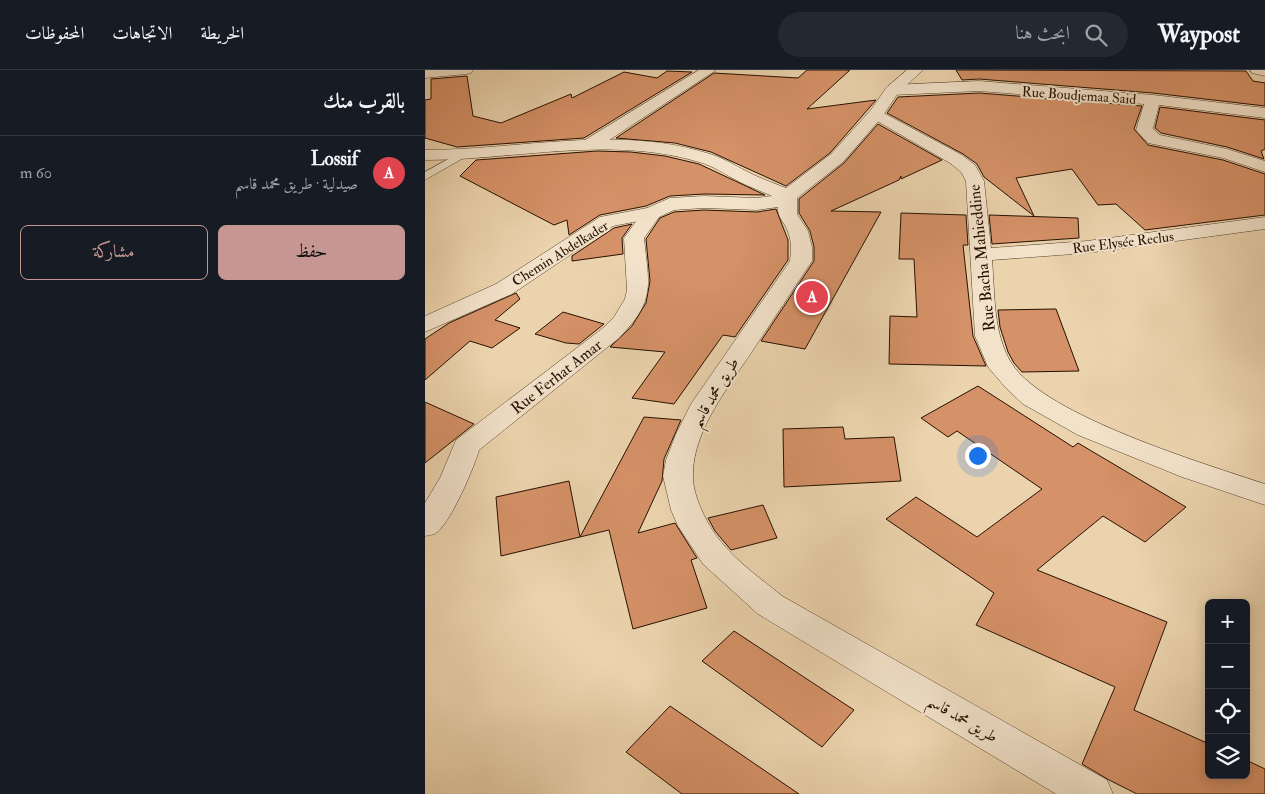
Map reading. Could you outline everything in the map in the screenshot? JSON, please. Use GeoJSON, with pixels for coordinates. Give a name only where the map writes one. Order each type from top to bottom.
{"type":"FeatureCollection","features":[{"type":"Feature","properties":{"kind":"street"},"geometry":{"type":"LineString","coordinates":[[425,74],[466,70]]}},
{"type":"Feature","properties":{"kind":"street"},"geometry":{"type":"LineString","coordinates":[[591,144],[709,70]]}},
{"type":"Feature","properties":{"kind":"street","name":"Chemin Abdelkader"},"geometry":{"type":"LineString","coordinates":[[425,325],[504,289],[607,221],[652,213],[670,204],[705,202],[757,204],[773,202],[788,196],[837,158],[876,114],[892,90],[916,70]]}},
{"type":"Feature","properties":{"kind":"street"},"geometry":{"type":"LineString","coordinates":[[1257,70],[1265,72]]}},
{"type":"Feature","properties":{"kind":"street","name":"Rue Boudjemaa Said"},"geometry":{"type":"LineString","coordinates":[[892,90],[979,86],[1153,100],[1265,114]]}},
{"type":"Feature","properties":{"kind":"street"},"geometry":{"type":"LineString","coordinates":[[1153,100],[1144,130],[1154,138],[1227,154],[1265,167]]}},
{"type":"Feature","properties":{"kind":"street","name":"Rue Bacha Mahieddine"},"geometry":{"type":"LineString","coordinates":[[876,114],[956,159],[969,169],[975,181],[987,336],[1001,367],[1015,383],[1032,398],[1088,429],[1192,470],[1265,495]]}},
{"type":"Feature","properties":{"kind":"street"},"geometry":{"type":"LineString","coordinates":[[425,154],[461,156],[591,144],[642,145],[703,157],[727,166],[746,178],[788,196]]}},
{"type":"Feature","properties":{"kind":"street","name":"طريق محمد قاسم"},"geometry":{"type":"LineString","coordinates":[[788,196],[787,214],[798,231],[802,247],[801,261],[699,410],[689,436],[678,475],[684,506],[701,541],[728,571],[770,605],[1093,794]]}},
{"type":"Feature","properties":{"kind":"street","name":"Rue Ferhat Amar"},"geometry":{"type":"LineString","coordinates":[[425,525],[439,507],[461,467],[465,446],[611,333],[623,321],[632,308],[638,290],[634,238],[652,213]]}},
{"type":"Feature","properties":{"kind":"street","name":"Rue Elysée Reclus"},"geometry":{"type":"LineString","coordinates":[[980,255],[1087,247],[1265,223]]}},
{"type":"Feature","properties":{"kind":"lane"},"geometry":{"type":"LineString","coordinates":[[425,177],[461,156]]}},
{"type":"Feature","properties":{"kind":"building"},"geometry":{"type":"Polygon","coordinates":[[[807,70],[850,70],[807,109],[876,100],[830,153],[786,186],[711,152],[675,143],[616,138],[714,73],[798,78],[807,70]]]}},
{"type":"Feature","properties":{"kind":"building"},"geometry":{"type":"Polygon","coordinates":[[[956,70],[1246,71],[1253,81],[1265,83],[1265,106],[1153,93],[979,79],[962,80],[956,70]]]}},
{"type":"Feature","properties":{"kind":"building"},"geometry":{"type":"Polygon","coordinates":[[[667,71],[692,72],[584,138],[457,147],[425,138],[425,100],[431,99],[431,79],[467,76],[473,116],[501,123],[571,94],[572,98],[624,72],[657,78],[667,71]]]}},
{"type":"Feature","properties":{"kind":"building"},"geometry":{"type":"Polygon","coordinates":[[[979,93],[1142,106],[1134,129],[1148,145],[1223,160],[1265,174],[1265,215],[1145,230],[1116,204],[1098,205],[1072,169],[1016,178],[1034,216],[984,177],[977,164],[963,154],[887,113],[898,97],[979,93]]]}},
{"type":"Feature","properties":{"kind":"building"},"geometry":{"type":"Polygon","coordinates":[[[1160,107],[1265,120],[1265,149],[1261,151],[1264,159],[1227,147],[1161,133],[1155,128],[1160,107]]]}},
{"type":"Feature","properties":{"kind":"building"},"geometry":{"type":"Polygon","coordinates":[[[878,124],[942,160],[901,179],[901,176],[899,180],[831,211],[881,212],[805,349],[761,341],[814,261],[814,247],[810,231],[799,213],[799,199],[844,163],[878,124]]]}},
{"type":"Feature","properties":{"kind":"building"},"geometry":{"type":"Polygon","coordinates":[[[597,151],[665,156],[699,164],[765,195],[704,194],[670,196],[646,206],[600,215],[569,235],[567,220],[554,225],[460,176],[476,160],[597,151]]]}},
{"type":"Feature","properties":{"kind":"building"},"geometry":{"type":"Polygon","coordinates":[[[776,209],[788,240],[788,260],[735,337],[723,335],[674,404],[632,398],[665,352],[610,347],[632,326],[646,303],[650,281],[646,239],[660,218],[674,212],[704,210],[757,212],[776,209]]]}},
{"type":"Feature","properties":{"kind":"building"},"geometry":{"type":"Polygon","coordinates":[[[901,213],[966,215],[968,245],[963,245],[973,336],[986,366],[889,364],[890,316],[917,317],[914,259],[899,259],[901,213]]]}},
{"type":"Feature","properties":{"kind":"building"},"geometry":{"type":"Polygon","coordinates":[[[989,215],[1078,218],[1079,238],[992,244],[989,215]]]}},
{"type":"Feature","properties":{"kind":"building"},"geometry":{"type":"Polygon","coordinates":[[[632,224],[622,238],[623,254],[572,261],[572,256],[614,228],[632,224]]]}},
{"type":"Feature","properties":{"kind":"building"},"geometry":{"type":"Polygon","coordinates":[[[516,293],[520,299],[495,320],[520,328],[492,348],[470,341],[425,380],[425,339],[449,323],[516,293]]]}},
{"type":"Feature","properties":{"kind":"building"},"geometry":{"type":"Polygon","coordinates":[[[1056,309],[1079,371],[1022,372],[1008,352],[1000,327],[998,310],[1056,309]]]}},
{"type":"Feature","properties":{"kind":"building"},"geometry":{"type":"Polygon","coordinates":[[[563,312],[604,324],[579,344],[566,343],[535,334],[563,312]]]}},
{"type":"Feature","properties":{"kind":"building"},"geometry":{"type":"Polygon","coordinates":[[[978,386],[1073,447],[1078,443],[1186,507],[1145,542],[1103,516],[1037,570],[1167,622],[1134,710],[1205,742],[1205,779],[1250,779],[1250,762],[1265,769],[1265,794],[1137,794],[1082,764],[1115,687],[976,625],[994,593],[886,519],[916,497],[977,537],[1042,489],[957,431],[948,437],[921,418],[978,386]]]}},
{"type":"Feature","properties":{"kind":"building"},"geometry":{"type":"Polygon","coordinates":[[[425,402],[474,424],[425,463],[425,402]]]}},
{"type":"Feature","properties":{"kind":"building"},"geometry":{"type":"Polygon","coordinates":[[[644,417],[681,420],[664,459],[662,481],[638,533],[675,523],[697,558],[691,560],[707,608],[633,629],[609,530],[580,537],[644,417]]]}},
{"type":"Feature","properties":{"kind":"building"},"geometry":{"type":"Polygon","coordinates":[[[843,427],[845,439],[894,437],[901,481],[784,487],[783,429],[843,427]]]}},
{"type":"Feature","properties":{"kind":"building"},"geometry":{"type":"Polygon","coordinates":[[[569,481],[580,537],[501,556],[496,497],[569,481]]]}},
{"type":"Feature","properties":{"kind":"building"},"geometry":{"type":"Polygon","coordinates":[[[763,505],[777,538],[731,550],[715,531],[708,518],[763,505]]]}},
{"type":"Feature","properties":{"kind":"building"},"geometry":{"type":"Polygon","coordinates":[[[734,631],[854,710],[822,747],[702,661],[734,631]]]}},
{"type":"Feature","properties":{"kind":"building"},"geometry":{"type":"Polygon","coordinates":[[[670,706],[799,794],[682,794],[626,752],[670,706]]]}},
{"type":"Feature","properties":{"kind":"place","name":"Lossif"},"geometry":{"type":"Point","coordinates":[812,297]}}]}
